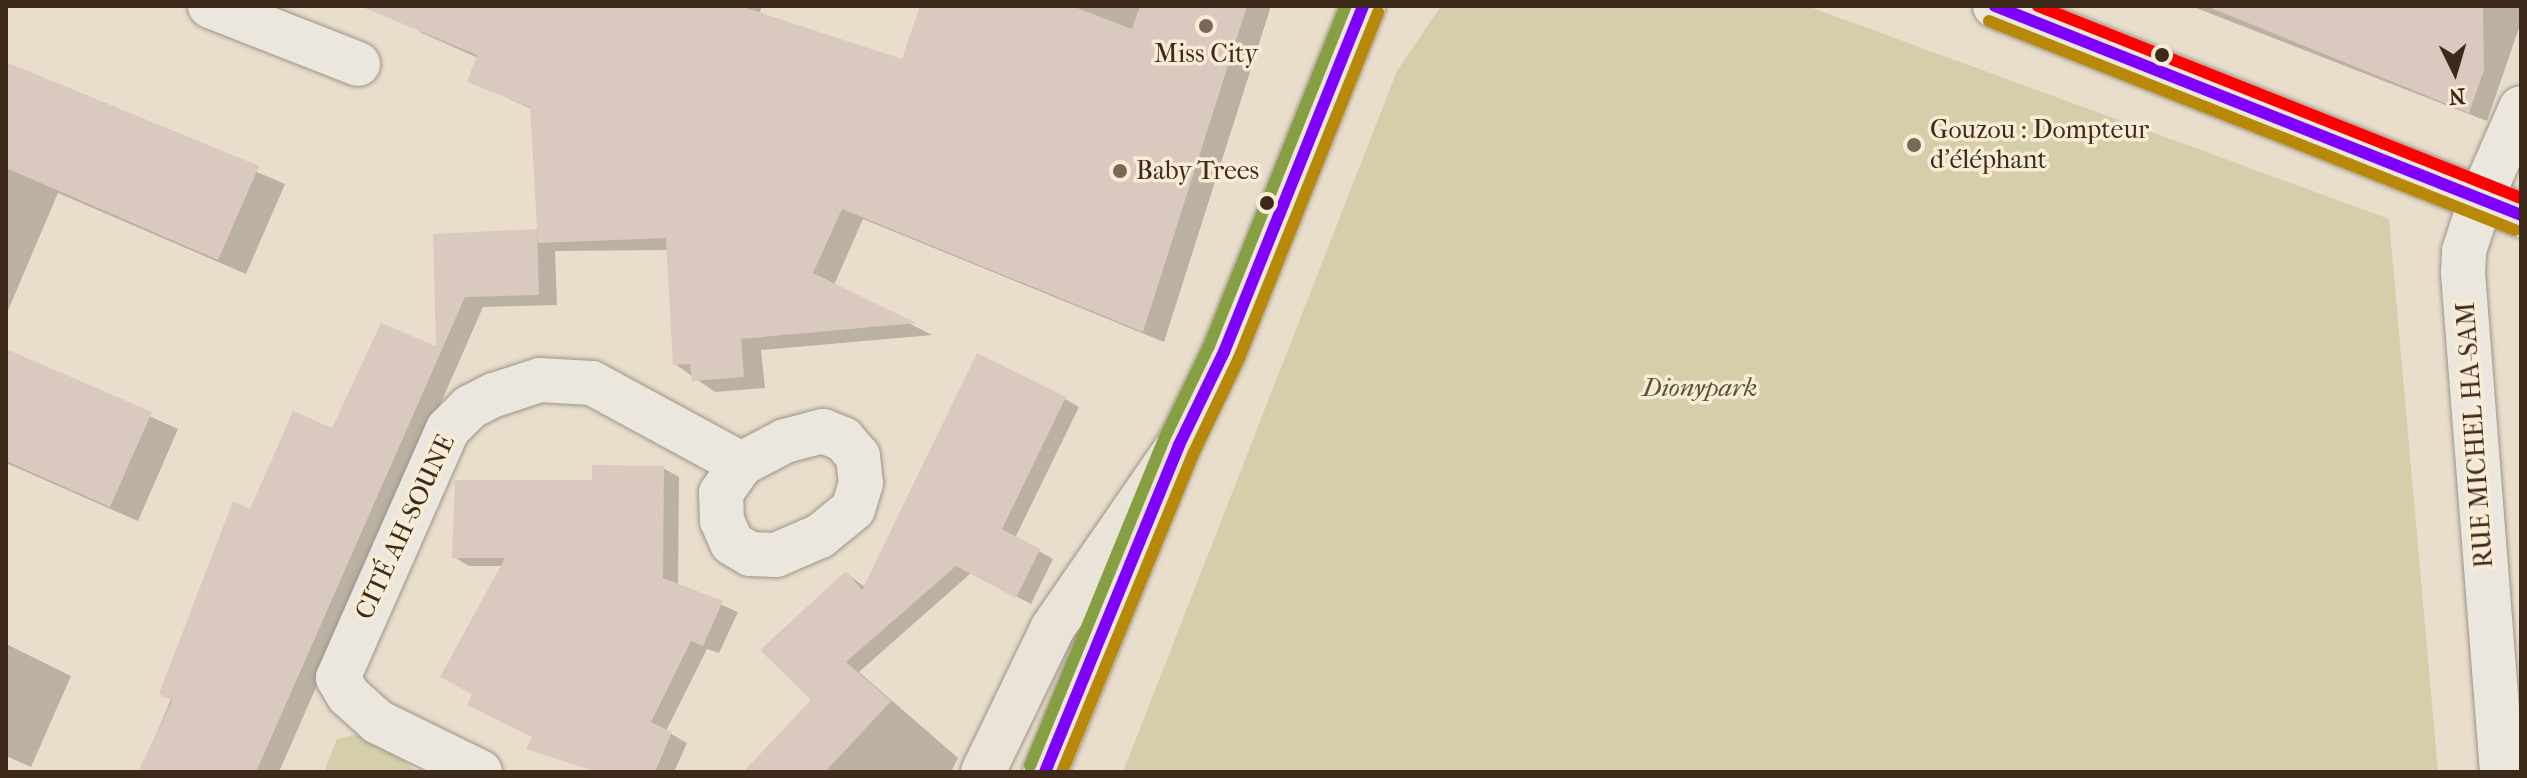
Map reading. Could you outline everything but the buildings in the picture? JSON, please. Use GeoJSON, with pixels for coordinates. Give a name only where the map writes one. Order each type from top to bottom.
{"type":"FeatureCollection","features":[{"type":"Feature","properties":{"kind":"main road"},"geometry":{"type":"LineString","coordinates":[[983,772],[1052,629],[1179,445]]}},
{"type":"Feature","properties":{"kind":"street"},"geometry":{"type":"LineString","coordinates":[[210,6],[358,64]]}},
{"type":"Feature","properties":{"kind":"street"},"geometry":{"type":"LineString","coordinates":[[1045,772],[1179,445],[1224,352],[1363,6]]}},
{"type":"Feature","properties":{"kind":"street"},"geometry":{"type":"LineString","coordinates":[[1995,6],[2521,215]]}},
{"type":"Feature","properties":{"kind":"street","name":"RUE MICHEL HA-SAM"},"geometry":{"type":"LineString","coordinates":[[2502,772],[2463,273],[2464,251],[2481,199],[2521,108]]}},
{"type":"Feature","properties":{"kind":"street","name":"CITÉ AH-SOUNE"},"geometry":{"type":"LineString","coordinates":[[480,772],[378,722],[348,695],[338,678],[448,429],[470,407],[494,395],[540,380],[592,383],[741,464]]}},
{"type":"Feature","properties":{"kind":"green space","name":"Dionypark"},"geometry":{"type":"Polygon","coordinates":[[[1441,6],[1807,6],[2389,219],[2438,772],[1123,772],[1397,71],[1441,6]]]}},
{"type":"Feature","properties":{"kind":"green space"},"geometry":{"type":"Polygon","coordinates":[[[354,735],[374,738],[417,772],[324,772],[337,739],[354,735]]]}},
{"type":"Feature","properties":{"kind":"transit line"},"geometry":{"type":"LineString","coordinates":[[1030,766],[1164,439],[1209,346],[1346,6]]}},
{"type":"Feature","properties":{"kind":"transit line"},"geometry":{"type":"LineString","coordinates":[[1045,772],[1179,445],[1224,352],[1363,6]]}},
{"type":"Feature","properties":{"kind":"transit line"},"geometry":{"type":"LineString","coordinates":[[1995,6],[2521,215]]}},
{"type":"Feature","properties":{"kind":"transit line"},"geometry":{"type":"LineString","coordinates":[[2038,6],[2521,198]]}},
{"type":"Feature","properties":{"kind":"transit line"},"geometry":{"type":"LineString","coordinates":[[1062,772],[1194,452],[1239,358],[1378,12]]}},
{"type":"Feature","properties":{"kind":"transit line"},"geometry":{"type":"LineString","coordinates":[[1989,21],[2515,230]]}},
{"type":"Feature","properties":{"kind":"place","name":"Miss City"},"geometry":{"type":"Point","coordinates":[1206,26]}},
{"type":"Feature","properties":{"kind":"place","name":"Gouzou : Dompteur d'éléphant"},"geometry":{"type":"Point","coordinates":[1914,145]}},
{"type":"Feature","properties":{"kind":"place","name":"Baby Trees"},"geometry":{"type":"Point","coordinates":[1120,171]}}]}
